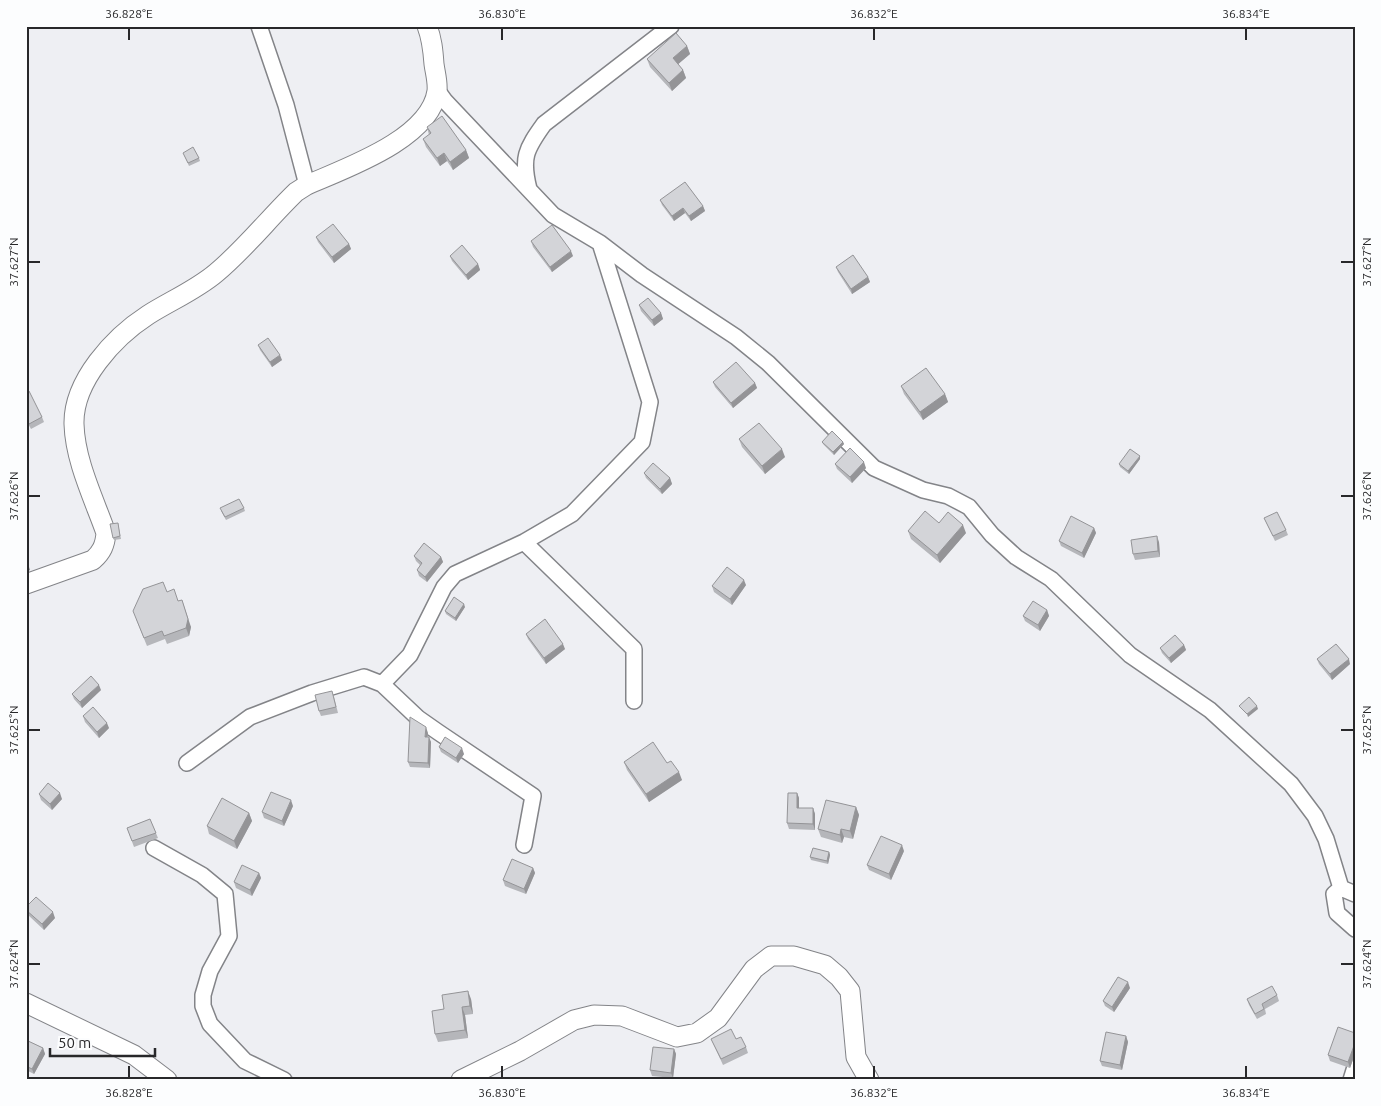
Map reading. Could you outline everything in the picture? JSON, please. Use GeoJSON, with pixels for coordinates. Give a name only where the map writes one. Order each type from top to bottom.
{"type":"FeatureCollection","features":[{"type":"Feature","properties":{"kind":"street"},"geometry":{"type":"LineString","coordinates":[[259,26],[286,105],[307,185]]}},
{"type":"Feature","properties":{"kind":"street"},"geometry":{"type":"LineString","coordinates":[[26,584],[93,560],[101,554],[105,544],[106,533],[83,470],[74,422],[78,399],[106,350],[127,330],[148,315],[216,273],[269,217],[307,185],[390,147],[417,125],[433,102],[437,90],[432,40],[427,26]]}},
{"type":"Feature","properties":{"kind":"street"},"geometry":{"type":"LineString","coordinates":[[529,189],[524,161],[529,145],[544,124],[671,26]]}},
{"type":"Feature","properties":{"kind":"street"},"geometry":{"type":"LineString","coordinates":[[437,90],[445,101],[554,215],[600,243],[642,274],[736,336],[768,362],[874,468],[923,490],[948,496],[969,507],[992,535],[1016,557],[1051,579],[1130,655],[1210,710],[1296,790],[1319,824],[1348,891],[1334,894],[1337,913],[1355,929]]}},
{"type":"Feature","properties":{"kind":"street"},"geometry":{"type":"LineString","coordinates":[[382,684],[410,655],[444,588],[455,574],[524,542],[572,514],[642,442],[650,402],[600,243]]}},
{"type":"Feature","properties":{"kind":"street"},"geometry":{"type":"LineString","coordinates":[[524,542],[634,649],[634,701]]}},
{"type":"Feature","properties":{"kind":"street"},"geometry":{"type":"LineString","coordinates":[[187,763],[250,717],[312,693],[364,677],[382,684],[418,718],[533,796],[524,845]]}},
{"type":"Feature","properties":{"kind":"street"},"geometry":{"type":"LineString","coordinates":[[154,848],[202,875],[225,894],[229,936],[210,971],[203,994],[203,1006],[210,1024],[245,1062],[284,1080]]}},
{"type":"Feature","properties":{"kind":"street"},"geometry":{"type":"LineString","coordinates":[[461,1080],[498,1063],[574,1020],[594,1015],[622,1016],[677,1037],[697,1033],[718,1018],[754,968],[772,956],[794,956],[825,965],[839,977],[850,991],[856,1057],[869,1080]]}},
{"type":"Feature","properties":{"kind":"street"},"geometry":{"type":"LineString","coordinates":[[26,1003],[134,1055],[167,1080]]}},
{"type":"Feature","properties":{"kind":"street"},"geometry":{"type":"LineString","coordinates":[[1351,1080],[1355,1067]]}},
{"type":"Feature","properties":{"kind":"building"},"geometry":{"type":"Polygon","coordinates":[[[676,33],[687,46],[673,58],[683,70],[669,83],[647,59],[676,33]]]}},
{"type":"Feature","properties":{"kind":"building"},"geometry":{"type":"Polygon","coordinates":[[[442,116],[466,150],[450,162],[444,153],[437,158],[423,139],[431,133],[427,127],[442,116]]]}},
{"type":"Feature","properties":{"kind":"building"},"geometry":{"type":"Polygon","coordinates":[[[193,147],[199,158],[188,163],[183,153],[193,147]]]}},
{"type":"Feature","properties":{"kind":"building"},"geometry":{"type":"Polygon","coordinates":[[[685,182],[703,206],[689,216],[683,208],[672,216],[660,200],[685,182]]]}},
{"type":"Feature","properties":{"kind":"building"},"geometry":{"type":"Polygon","coordinates":[[[333,224],[349,244],[332,257],[316,237],[333,224]]]}},
{"type":"Feature","properties":{"kind":"building"},"geometry":{"type":"Polygon","coordinates":[[[552,225],[571,251],[550,267],[531,241],[552,225]]]}},
{"type":"Feature","properties":{"kind":"building"},"geometry":{"type":"Polygon","coordinates":[[[462,245],[478,264],[466,275],[450,256],[462,245]]]}},
{"type":"Feature","properties":{"kind":"building"},"geometry":{"type":"Polygon","coordinates":[[[853,255],[868,277],[851,289],[836,267],[853,255]]]}},
{"type":"Feature","properties":{"kind":"building"},"geometry":{"type":"Polygon","coordinates":[[[648,298],[661,313],[652,320],[639,305],[648,298]]]}},
{"type":"Feature","properties":{"kind":"building"},"geometry":{"type":"Polygon","coordinates":[[[268,338],[280,355],[270,362],[258,345],[268,338]]]}},
{"type":"Feature","properties":{"kind":"building"},"geometry":{"type":"Polygon","coordinates":[[[736,362],[755,383],[731,403],[713,382],[736,362]]]}},
{"type":"Feature","properties":{"kind":"building"},"geometry":{"type":"Polygon","coordinates":[[[926,368],[945,394],[920,412],[901,386],[926,368]]]}},
{"type":"Feature","properties":{"kind":"building"},"geometry":{"type":"Polygon","coordinates":[[[29,391],[42,417],[29,424],[26,419],[26,393],[29,391]]]}},
{"type":"Feature","properties":{"kind":"building"},"geometry":{"type":"Polygon","coordinates":[[[759,423],[782,449],[762,466],[739,439],[759,423]]]}},
{"type":"Feature","properties":{"kind":"building"},"geometry":{"type":"Polygon","coordinates":[[[832,431],[843,442],[833,452],[822,442],[832,431]]]}},
{"type":"Feature","properties":{"kind":"building"},"geometry":{"type":"Polygon","coordinates":[[[850,448],[864,462],[850,477],[835,464],[850,448]]]}},
{"type":"Feature","properties":{"kind":"building"},"geometry":{"type":"Polygon","coordinates":[[[1130,449],[1140,456],[1128,471],[1119,464],[1130,449]]]}},
{"type":"Feature","properties":{"kind":"building"},"geometry":{"type":"Polygon","coordinates":[[[653,463],[670,478],[660,489],[644,473],[653,463]]]}},
{"type":"Feature","properties":{"kind":"building"},"geometry":{"type":"Polygon","coordinates":[[[239,499],[244,508],[225,517],[220,508],[239,499]]]}},
{"type":"Feature","properties":{"kind":"building"},"geometry":{"type":"Polygon","coordinates":[[[925,511],[939,523],[948,512],[963,525],[937,555],[908,531],[925,511]]]}},
{"type":"Feature","properties":{"kind":"building"},"geometry":{"type":"Polygon","coordinates":[[[1277,512],[1286,530],[1273,536],[1264,518],[1277,512]]]}},
{"type":"Feature","properties":{"kind":"building"},"geometry":{"type":"Polygon","coordinates":[[[1071,516],[1094,528],[1082,553],[1059,541],[1071,516]]]}},
{"type":"Feature","properties":{"kind":"building"},"geometry":{"type":"Polygon","coordinates":[[[118,523],[120,536],[113,538],[110,524],[118,523]]]}},
{"type":"Feature","properties":{"kind":"building"},"geometry":{"type":"Polygon","coordinates":[[[1157,536],[1158,551],[1133,554],[1131,540],[1157,536]]]}},
{"type":"Feature","properties":{"kind":"building"},"geometry":{"type":"Polygon","coordinates":[[[424,543],[441,557],[425,577],[417,570],[422,563],[414,556],[424,543]]]}},
{"type":"Feature","properties":{"kind":"building"},"geometry":{"type":"Polygon","coordinates":[[[727,567],[744,580],[730,599],[712,586],[727,567]]]}},
{"type":"Feature","properties":{"kind":"building"},"geometry":{"type":"Polygon","coordinates":[[[163,582],[167,592],[174,589],[178,601],[182,600],[188,619],[186,628],[164,636],[162,631],[144,638],[133,611],[143,589],[163,582]]]}},
{"type":"Feature","properties":{"kind":"building"},"geometry":{"type":"Polygon","coordinates":[[[454,597],[464,604],[455,618],[445,611],[454,597]]]}},
{"type":"Feature","properties":{"kind":"building"},"geometry":{"type":"Polygon","coordinates":[[[1033,601],[1047,610],[1038,625],[1023,616],[1033,601]]]}},
{"type":"Feature","properties":{"kind":"building"},"geometry":{"type":"Polygon","coordinates":[[[545,619],[563,644],[544,658],[526,634],[545,619]]]}},
{"type":"Feature","properties":{"kind":"building"},"geometry":{"type":"Polygon","coordinates":[[[1175,635],[1184,645],[1169,658],[1160,648],[1175,635]]]}},
{"type":"Feature","properties":{"kind":"building"},"geometry":{"type":"Polygon","coordinates":[[[1336,644],[1349,659],[1330,674],[1317,659],[1336,644]]]}},
{"type":"Feature","properties":{"kind":"building"},"geometry":{"type":"Polygon","coordinates":[[[91,676],[99,685],[80,702],[72,694],[91,676]]]}},
{"type":"Feature","properties":{"kind":"building"},"geometry":{"type":"Polygon","coordinates":[[[332,691],[336,707],[319,711],[315,695],[332,691]]]}},
{"type":"Feature","properties":{"kind":"building"},"geometry":{"type":"Polygon","coordinates":[[[1249,697],[1257,706],[1247,714],[1239,706],[1249,697]]]}},
{"type":"Feature","properties":{"kind":"building"},"geometry":{"type":"Polygon","coordinates":[[[93,707],[107,723],[97,732],[83,716],[93,707]]]}},
{"type":"Feature","properties":{"kind":"building"},"geometry":{"type":"Polygon","coordinates":[[[410,717],[426,727],[425,737],[429,737],[428,763],[408,762],[410,717]]]}},
{"type":"Feature","properties":{"kind":"building"},"geometry":{"type":"Polygon","coordinates":[[[445,737],[462,748],[456,758],[439,747],[445,737]]]}},
{"type":"Feature","properties":{"kind":"building"},"geometry":{"type":"Polygon","coordinates":[[[653,742],[667,763],[671,761],[679,772],[646,794],[624,762],[653,742]]]}},
{"type":"Feature","properties":{"kind":"building"},"geometry":{"type":"Polygon","coordinates":[[[48,783],[60,793],[50,804],[39,794],[48,783]]]}},
{"type":"Feature","properties":{"kind":"building"},"geometry":{"type":"Polygon","coordinates":[[[271,792],[291,800],[282,821],[262,812],[271,792]]]}},
{"type":"Feature","properties":{"kind":"building"},"geometry":{"type":"Polygon","coordinates":[[[788,793],[797,793],[797,808],[813,808],[813,824],[787,823],[788,793]]]}},
{"type":"Feature","properties":{"kind":"building"},"geometry":{"type":"Polygon","coordinates":[[[222,798],[249,813],[234,841],[207,826],[222,798]]]}},
{"type":"Feature","properties":{"kind":"building"},"geometry":{"type":"Polygon","coordinates":[[[826,800],[856,807],[850,831],[841,829],[840,835],[818,829],[826,800]]]}},
{"type":"Feature","properties":{"kind":"building"},"geometry":{"type":"Polygon","coordinates":[[[150,819],[156,833],[132,841],[127,828],[150,819]]]}},
{"type":"Feature","properties":{"kind":"building"},"geometry":{"type":"Polygon","coordinates":[[[881,836],[902,845],[889,874],[867,865],[881,836]]]}},
{"type":"Feature","properties":{"kind":"building"},"geometry":{"type":"Polygon","coordinates":[[[813,848],[829,852],[827,861],[810,857],[813,848]]]}},
{"type":"Feature","properties":{"kind":"building"},"geometry":{"type":"Polygon","coordinates":[[[512,859],[533,868],[524,889],[503,880],[512,859]]]}},
{"type":"Feature","properties":{"kind":"building"},"geometry":{"type":"Polygon","coordinates":[[[242,865],[259,873],[250,890],[234,882],[242,865]]]}},
{"type":"Feature","properties":{"kind":"building"},"geometry":{"type":"Polygon","coordinates":[[[36,897],[53,912],[42,924],[26,910],[26,907],[36,897]]]}},
{"type":"Feature","properties":{"kind":"building"},"geometry":{"type":"Polygon","coordinates":[[[1118,977],[1128,982],[1112,1007],[1103,1001],[1118,977]]]}},
{"type":"Feature","properties":{"kind":"building"},"geometry":{"type":"Polygon","coordinates":[[[1272,986],[1277,995],[1262,1004],[1264,1009],[1255,1014],[1247,999],[1272,986]]]}},
{"type":"Feature","properties":{"kind":"building"},"geometry":{"type":"Polygon","coordinates":[[[468,991],[470,1006],[462,1007],[465,1030],[435,1034],[432,1011],[444,1009],[442,995],[468,991]]]}},
{"type":"Feature","properties":{"kind":"building"},"geometry":{"type":"Polygon","coordinates":[[[1338,1027],[1355,1033],[1355,1043],[1348,1062],[1328,1055],[1338,1027]]]}},
{"type":"Feature","properties":{"kind":"building"},"geometry":{"type":"Polygon","coordinates":[[[731,1029],[736,1039],[741,1037],[746,1047],[721,1059],[711,1039],[731,1029]]]}},
{"type":"Feature","properties":{"kind":"building"},"geometry":{"type":"Polygon","coordinates":[[[1106,1032],[1126,1036],[1120,1065],[1100,1061],[1106,1032]]]}},
{"type":"Feature","properties":{"kind":"building"},"geometry":{"type":"Polygon","coordinates":[[[26,1040],[43,1048],[32,1069],[26,1066],[26,1040]]]}},
{"type":"Feature","properties":{"kind":"building"},"geometry":{"type":"Polygon","coordinates":[[[653,1047],[674,1049],[671,1073],[650,1070],[653,1047]]]}}]}
